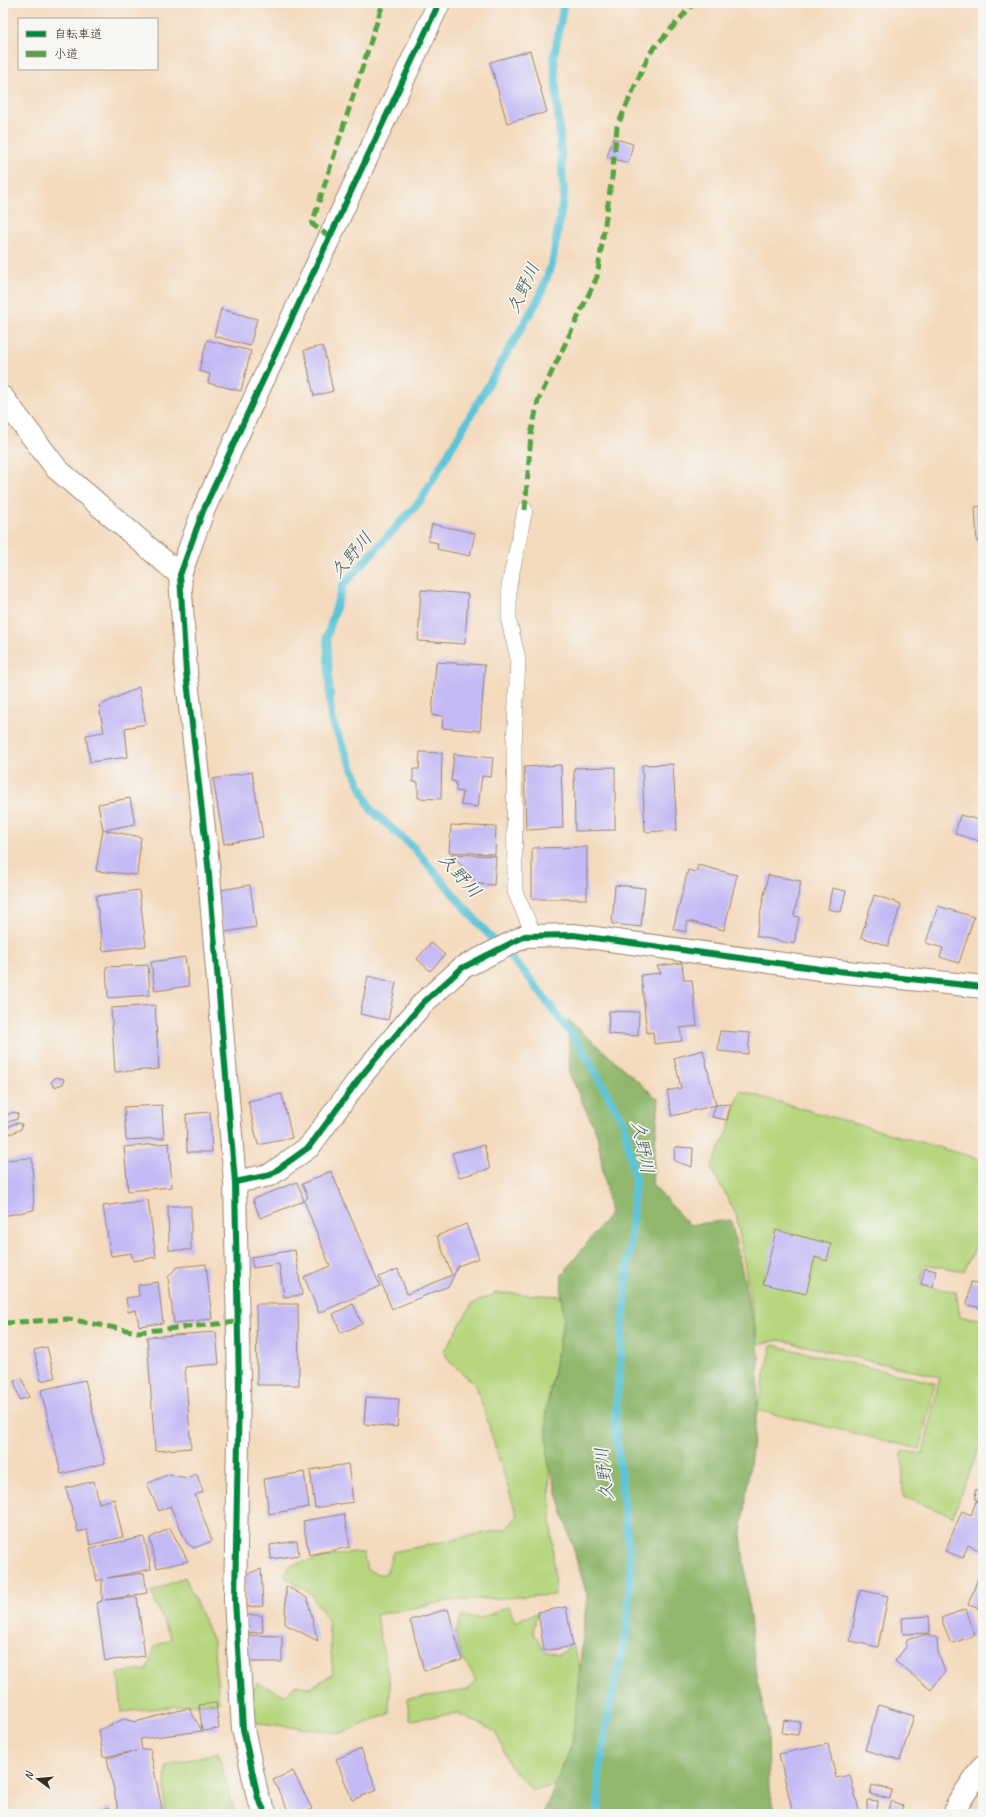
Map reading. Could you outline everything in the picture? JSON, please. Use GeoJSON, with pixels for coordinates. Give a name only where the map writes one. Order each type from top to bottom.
{"type":"FeatureCollection","features":[{"type":"Feature","properties":{"kind":"street"},"geometry":{"type":"LineString","coordinates":[[266,1814],[258,1798],[243,1729],[235,1600],[239,1386],[235,1182],[208,864],[186,672],[180,575],[203,511],[439,3]]}},
{"type":"Feature","properties":{"kind":"street"},"geometry":{"type":"LineString","coordinates":[[3,398],[56,469],[180,575]]}},
{"type":"Feature","properties":{"kind":"street"},"geometry":{"type":"LineString","coordinates":[[235,1182],[270,1175],[309,1147],[362,1075],[423,1003],[462,968],[530,936],[573,935],[820,969],[983,988]]}},
{"type":"Feature","properties":{"kind":"street"},"geometry":{"type":"LineString","coordinates":[[955,1814],[958,1806],[983,1766]]}},
{"type":"Feature","properties":{"kind":"lane"},"geometry":{"type":"LineString","coordinates":[[526,510],[509,586],[509,622],[518,658],[514,745],[515,892],[530,936]]}},
{"type":"Feature","properties":{"kind":"green space"},"geometry":{"type":"Polygon","coordinates":[[[568,1020],[659,1100],[652,1184],[689,1225],[731,1220],[758,1344],[759,1359],[757,1410],[741,1534],[756,1675],[768,1728],[769,1789],[776,1814],[543,1814],[572,1744],[587,1595],[548,1462],[546,1411],[564,1318],[561,1296],[562,1275],[610,1214],[597,1134],[570,1075],[568,1020]]]}},
{"type":"Feature","properties":{"kind":"green space"},"geometry":{"type":"Polygon","coordinates":[[[740,1091],[983,1160],[983,1231],[964,1271],[924,1264],[920,1285],[956,1292],[960,1317],[983,1319],[983,1453],[978,1451],[953,1516],[903,1497],[902,1451],[923,1454],[940,1377],[780,1340],[758,1344],[736,1214],[711,1168],[729,1129],[740,1091]]]}},
{"type":"Feature","properties":{"kind":"green space"},"geometry":{"type":"Polygon","coordinates":[[[496,1293],[561,1296],[564,1318],[546,1411],[555,1595],[448,1601],[376,1615],[390,1686],[389,1714],[341,1733],[251,1722],[248,1702],[257,1683],[284,1695],[296,1685],[310,1688],[333,1674],[328,1620],[311,1594],[284,1576],[291,1565],[352,1552],[363,1553],[367,1570],[386,1575],[393,1552],[508,1528],[517,1516],[476,1385],[450,1362],[444,1352],[472,1304],[496,1293]]]}},
{"type":"Feature","properties":{"kind":"green space"},"geometry":{"type":"Polygon","coordinates":[[[772,1345],[935,1383],[920,1449],[757,1410],[772,1345]]]}},
{"type":"Feature","properties":{"kind":"green space"},"geometry":{"type":"Polygon","coordinates":[[[185,1577],[213,1641],[219,1702],[122,1712],[118,1673],[147,1670],[155,1646],[171,1639],[151,1592],[185,1577]]]}},
{"type":"Feature","properties":{"kind":"green space"},"geometry":{"type":"Polygon","coordinates":[[[509,1606],[515,1622],[538,1612],[533,1631],[544,1651],[558,1655],[573,1646],[580,1669],[572,1744],[554,1786],[532,1790],[510,1766],[496,1732],[458,1713],[410,1720],[407,1699],[468,1690],[476,1680],[469,1667],[462,1660],[455,1634],[462,1617],[482,1618],[509,1606]]]}},
{"type":"Feature","properties":{"kind":"green space"},"geometry":{"type":"Polygon","coordinates":[[[218,1752],[235,1814],[164,1814],[166,1766],[218,1752]]]}},
{"type":"Feature","properties":{"kind":"building"},"geometry":{"type":"Polygon","coordinates":[[[530,51],[547,112],[507,123],[490,62],[530,51]]]}},
{"type":"Feature","properties":{"kind":"building"},"geometry":{"type":"Polygon","coordinates":[[[613,138],[633,144],[628,163],[607,157],[613,138]]]}},
{"type":"Feature","properties":{"kind":"building"},"geometry":{"type":"Polygon","coordinates":[[[221,309],[257,319],[250,346],[214,336],[221,309]]]}},
{"type":"Feature","properties":{"kind":"building"},"geometry":{"type":"Polygon","coordinates":[[[207,340],[251,351],[241,391],[208,383],[210,374],[199,371],[207,340]]]}},
{"type":"Feature","properties":{"kind":"building"},"geometry":{"type":"Polygon","coordinates":[[[323,346],[333,391],[314,396],[304,350],[323,346]]]}},
{"type":"Feature","properties":{"kind":"building"},"geometry":{"type":"Polygon","coordinates":[[[983,506],[983,542],[977,542],[975,507],[983,506]]]}},
{"type":"Feature","properties":{"kind":"building"},"geometry":{"type":"Polygon","coordinates":[[[432,524],[475,533],[470,556],[437,549],[438,543],[428,541],[432,524]]]}},
{"type":"Feature","properties":{"kind":"building"},"geometry":{"type":"Polygon","coordinates":[[[421,590],[468,594],[465,644],[418,641],[421,590]]]}},
{"type":"Feature","properties":{"kind":"building"},"geometry":{"type":"Polygon","coordinates":[[[436,662],[485,665],[480,731],[442,728],[443,716],[432,715],[436,662]]]}},
{"type":"Feature","properties":{"kind":"building"},"geometry":{"type":"Polygon","coordinates":[[[139,687],[146,724],[125,728],[128,757],[90,762],[86,735],[104,732],[99,706],[139,687]]]}},
{"type":"Feature","properties":{"kind":"building"},"geometry":{"type":"Polygon","coordinates":[[[420,752],[442,753],[441,799],[418,798],[418,782],[413,782],[413,769],[419,769],[420,752]]]}},
{"type":"Feature","properties":{"kind":"building"},"geometry":{"type":"Polygon","coordinates":[[[454,754],[493,758],[491,777],[482,776],[478,807],[461,805],[463,792],[456,791],[456,782],[451,781],[454,754]]]}},
{"type":"Feature","properties":{"kind":"building"},"geometry":{"type":"Polygon","coordinates":[[[673,764],[677,830],[645,832],[642,765],[673,764]]]}},
{"type":"Feature","properties":{"kind":"building"},"geometry":{"type":"Polygon","coordinates":[[[561,765],[563,828],[526,830],[524,767],[561,765]]]}},
{"type":"Feature","properties":{"kind":"building"},"geometry":{"type":"Polygon","coordinates":[[[615,767],[615,830],[575,831],[574,768],[615,767]]]}},
{"type":"Feature","properties":{"kind":"building"},"geometry":{"type":"Polygon","coordinates":[[[252,772],[263,837],[224,844],[213,779],[252,772]]]}},
{"type":"Feature","properties":{"kind":"building"},"geometry":{"type":"Polygon","coordinates":[[[130,798],[135,824],[103,830],[98,804],[130,798]]]}},
{"type":"Feature","properties":{"kind":"building"},"geometry":{"type":"Polygon","coordinates":[[[960,815],[983,821],[983,842],[955,834],[960,815]]]}},
{"type":"Feature","properties":{"kind":"building"},"geometry":{"type":"Polygon","coordinates":[[[451,825],[496,827],[495,854],[449,852],[451,825]]]}},
{"type":"Feature","properties":{"kind":"building"},"geometry":{"type":"Polygon","coordinates":[[[103,830],[141,837],[137,875],[96,871],[103,830]]]}},
{"type":"Feature","properties":{"kind":"building"},"geometry":{"type":"Polygon","coordinates":[[[587,847],[587,899],[532,899],[532,848],[587,847]]]}},
{"type":"Feature","properties":{"kind":"building"},"geometry":{"type":"Polygon","coordinates":[[[451,854],[496,856],[494,885],[478,884],[451,854]]]}},
{"type":"Feature","properties":{"kind":"building"},"geometry":{"type":"Polygon","coordinates":[[[698,865],[737,875],[724,930],[688,921],[685,932],[673,929],[688,870],[696,872],[698,865]]]}},
{"type":"Feature","properties":{"kind":"building"},"geometry":{"type":"Polygon","coordinates":[[[768,875],[801,881],[794,916],[799,917],[794,944],[756,936],[768,875]]]}},
{"type":"Feature","properties":{"kind":"building"},"geometry":{"type":"Polygon","coordinates":[[[250,885],[256,927],[225,932],[215,891],[250,885]]]}},
{"type":"Feature","properties":{"kind":"building"},"geometry":{"type":"Polygon","coordinates":[[[615,885],[645,888],[641,927],[612,924],[615,885]]]}},
{"type":"Feature","properties":{"kind":"building"},"geometry":{"type":"Polygon","coordinates":[[[832,888],[846,891],[841,912],[828,909],[832,888]]]}},
{"type":"Feature","properties":{"kind":"building"},"geometry":{"type":"Polygon","coordinates":[[[139,890],[146,946],[103,951],[96,896],[139,890]]]}},
{"type":"Feature","properties":{"kind":"building"},"geometry":{"type":"Polygon","coordinates":[[[874,895],[901,904],[888,946],[861,937],[874,895]]]}},
{"type":"Feature","properties":{"kind":"building"},"geometry":{"type":"Polygon","coordinates":[[[938,906],[974,917],[959,963],[940,957],[943,948],[926,943],[938,906]]]}},
{"type":"Feature","properties":{"kind":"building"},"geometry":{"type":"Polygon","coordinates":[[[431,943],[445,955],[430,971],[417,959],[431,943]]]}},
{"type":"Feature","properties":{"kind":"building"},"geometry":{"type":"Polygon","coordinates":[[[185,957],[189,986],[155,991],[151,962],[185,957]]]}},
{"type":"Feature","properties":{"kind":"building"},"geometry":{"type":"Polygon","coordinates":[[[682,963],[684,980],[692,980],[697,1026],[680,1028],[682,1041],[654,1044],[653,1032],[647,1033],[641,975],[661,973],[657,966],[682,963]]]}},
{"type":"Feature","properties":{"kind":"building"},"geometry":{"type":"Polygon","coordinates":[[[148,965],[150,995],[108,998],[106,967],[148,965]]]}},
{"type":"Feature","properties":{"kind":"building"},"geometry":{"type":"Polygon","coordinates":[[[368,976],[396,983],[388,1020],[360,1014],[368,976]]]}},
{"type":"Feature","properties":{"kind":"building"},"geometry":{"type":"Polygon","coordinates":[[[155,1005],[159,1069],[115,1072],[111,1008],[155,1005]]]}},
{"type":"Feature","properties":{"kind":"building"},"geometry":{"type":"Polygon","coordinates":[[[609,1011],[639,1012],[638,1036],[608,1034],[609,1011]]]}},
{"type":"Feature","properties":{"kind":"building"},"geometry":{"type":"Polygon","coordinates":[[[720,1031],[750,1033],[748,1054],[718,1051],[720,1031]]]}},
{"type":"Feature","properties":{"kind":"building"},"geometry":{"type":"Polygon","coordinates":[[[6,1050],[5,1092],[3,1092],[3,1051],[6,1050]]]}},
{"type":"Feature","properties":{"kind":"building"},"geometry":{"type":"Polygon","coordinates":[[[703,1050],[716,1105],[672,1116],[667,1091],[681,1088],[674,1058],[703,1050]]]}},
{"type":"Feature","properties":{"kind":"building"},"geometry":{"type":"Polygon","coordinates":[[[56,1077],[64,1079],[63,1084],[54,1087],[51,1082],[56,1077]]]}},
{"type":"Feature","properties":{"kind":"building"},"geometry":{"type":"Polygon","coordinates":[[[282,1094],[292,1138],[258,1145],[248,1101],[282,1094]]]}},
{"type":"Feature","properties":{"kind":"building"},"geometry":{"type":"Polygon","coordinates":[[[731,1104],[727,1120],[712,1117],[716,1105],[731,1104]]]}},
{"type":"Feature","properties":{"kind":"building"},"geometry":{"type":"Polygon","coordinates":[[[162,1105],[164,1138],[126,1140],[124,1107],[162,1105]]]}},
{"type":"Feature","properties":{"kind":"building"},"geometry":{"type":"Polygon","coordinates":[[[13,1112],[18,1114],[17,1119],[8,1122],[3,1117],[13,1112]]]}},
{"type":"Feature","properties":{"kind":"building"},"geometry":{"type":"Polygon","coordinates":[[[210,1112],[212,1152],[187,1152],[186,1114],[210,1112]]]}},
{"type":"Feature","properties":{"kind":"building"},"geometry":{"type":"Polygon","coordinates":[[[16,1123],[22,1124],[21,1129],[10,1134],[7,1131],[9,1126],[16,1123]]]}},
{"type":"Feature","properties":{"kind":"building"},"geometry":{"type":"Polygon","coordinates":[[[169,1143],[172,1187],[128,1191],[124,1147],[169,1143]]]}},
{"type":"Feature","properties":{"kind":"building"},"geometry":{"type":"Polygon","coordinates":[[[484,1145],[490,1169],[459,1177],[452,1153],[484,1145]]]}},
{"type":"Feature","properties":{"kind":"building"},"geometry":{"type":"Polygon","coordinates":[[[675,1147],[693,1148],[692,1167],[674,1161],[675,1147]]]}},
{"type":"Feature","properties":{"kind":"building"},"geometry":{"type":"Polygon","coordinates":[[[32,1158],[34,1210],[3,1216],[3,1160],[32,1158]]]}},
{"type":"Feature","properties":{"kind":"building"},"geometry":{"type":"Polygon","coordinates":[[[331,1171],[380,1286],[319,1313],[304,1277],[330,1266],[304,1201],[308,1197],[302,1184],[331,1171]]]}},
{"type":"Feature","properties":{"kind":"building"},"geometry":{"type":"Polygon","coordinates":[[[297,1182],[304,1201],[260,1218],[253,1199],[297,1182]]]}},
{"type":"Feature","properties":{"kind":"building"},"geometry":{"type":"Polygon","coordinates":[[[148,1200],[156,1257],[133,1261],[131,1253],[111,1256],[103,1206],[148,1200]]]}},
{"type":"Feature","properties":{"kind":"building"},"geometry":{"type":"Polygon","coordinates":[[[168,1206],[191,1206],[191,1250],[169,1250],[168,1206]]]}},
{"type":"Feature","properties":{"kind":"building"},"geometry":{"type":"Polygon","coordinates":[[[466,1224],[479,1258],[458,1266],[449,1286],[392,1309],[379,1277],[398,1269],[407,1294],[452,1275],[437,1236],[466,1224]]]}},
{"type":"Feature","properties":{"kind":"building"},"geometry":{"type":"Polygon","coordinates":[[[776,1230],[831,1244],[827,1261],[815,1257],[806,1294],[763,1284],[776,1230]]]}},
{"type":"Feature","properties":{"kind":"building"},"geometry":{"type":"Polygon","coordinates":[[[295,1250],[302,1295],[284,1297],[279,1264],[253,1268],[251,1257],[295,1250]]]}},
{"type":"Feature","properties":{"kind":"building"},"geometry":{"type":"Polygon","coordinates":[[[206,1264],[212,1319],[174,1323],[168,1277],[177,1267],[206,1264]]]}},
{"type":"Feature","properties":{"kind":"building"},"geometry":{"type":"Polygon","coordinates":[[[925,1268],[936,1271],[933,1287],[921,1284],[925,1268]]]}},
{"type":"Feature","properties":{"kind":"building"},"geometry":{"type":"Polygon","coordinates":[[[158,1282],[163,1323],[139,1326],[136,1310],[128,1312],[126,1298],[139,1296],[138,1285],[158,1282]]]}},
{"type":"Feature","properties":{"kind":"building"},"geometry":{"type":"Polygon","coordinates":[[[971,1282],[983,1284],[983,1308],[967,1305],[971,1282]]]}},
{"type":"Feature","properties":{"kind":"building"},"geometry":{"type":"Polygon","coordinates":[[[256,1304],[298,1304],[299,1385],[257,1385],[256,1304]]]}},
{"type":"Feature","properties":{"kind":"building"},"geometry":{"type":"Polygon","coordinates":[[[353,1304],[362,1324],[341,1333],[333,1314],[353,1304]]]}},
{"type":"Feature","properties":{"kind":"building"},"geometry":{"type":"Polygon","coordinates":[[[216,1332],[219,1364],[185,1367],[191,1448],[155,1451],[147,1337],[216,1332]]]}},
{"type":"Feature","properties":{"kind":"building"},"geometry":{"type":"Polygon","coordinates":[[[47,1347],[55,1378],[41,1381],[34,1350],[47,1347]]]}},
{"type":"Feature","properties":{"kind":"building"},"geometry":{"type":"Polygon","coordinates":[[[22,1378],[29,1397],[20,1400],[14,1381],[22,1378]]]}},
{"type":"Feature","properties":{"kind":"building"},"geometry":{"type":"Polygon","coordinates":[[[85,1380],[105,1463],[61,1474],[41,1390],[85,1380]]]}},
{"type":"Feature","properties":{"kind":"building"},"geometry":{"type":"Polygon","coordinates":[[[366,1397],[399,1399],[397,1427],[364,1424],[366,1397]]]}},
{"type":"Feature","properties":{"kind":"building"},"geometry":{"type":"Polygon","coordinates":[[[348,1464],[353,1502],[315,1508],[310,1470],[348,1464]]]}},
{"type":"Feature","properties":{"kind":"building"},"geometry":{"type":"Polygon","coordinates":[[[304,1472],[309,1507],[269,1514],[264,1479],[304,1472]]]}},
{"type":"Feature","properties":{"kind":"building"},"geometry":{"type":"Polygon","coordinates":[[[169,1474],[186,1478],[197,1474],[203,1492],[195,1495],[212,1541],[194,1548],[187,1543],[170,1506],[159,1511],[147,1484],[169,1474]]]}},
{"type":"Feature","properties":{"kind":"building"},"geometry":{"type":"Polygon","coordinates":[[[94,1481],[99,1503],[114,1499],[123,1537],[90,1545],[87,1530],[78,1532],[66,1488],[94,1481]]]}},
{"type":"Feature","properties":{"kind":"building"},"geometry":{"type":"Polygon","coordinates":[[[975,1490],[983,1492],[983,1502],[976,1500],[975,1490]]]}},
{"type":"Feature","properties":{"kind":"building"},"geometry":{"type":"Polygon","coordinates":[[[976,1501],[983,1504],[983,1552],[968,1545],[963,1558],[945,1551],[962,1511],[971,1515],[976,1501]]]}},
{"type":"Feature","properties":{"kind":"building"},"geometry":{"type":"Polygon","coordinates":[[[344,1514],[350,1547],[309,1555],[303,1521],[344,1514]]]}},
{"type":"Feature","properties":{"kind":"building"},"geometry":{"type":"Polygon","coordinates":[[[170,1528],[188,1561],[157,1568],[150,1538],[170,1528]]]}},
{"type":"Feature","properties":{"kind":"building"},"geometry":{"type":"Polygon","coordinates":[[[144,1537],[151,1569],[107,1578],[144,1573],[147,1593],[105,1600],[137,1597],[145,1656],[105,1661],[97,1603],[102,1601],[102,1579],[97,1581],[90,1548],[144,1537]]]}},
{"type":"Feature","properties":{"kind":"building"},"geometry":{"type":"Polygon","coordinates":[[[297,1541],[299,1555],[271,1559],[270,1545],[297,1541]]]}},
{"type":"Feature","properties":{"kind":"building"},"geometry":{"type":"Polygon","coordinates":[[[983,1565],[983,1610],[968,1605],[983,1565]]]}},
{"type":"Feature","properties":{"kind":"building"},"geometry":{"type":"Polygon","coordinates":[[[261,1569],[263,1606],[247,1607],[244,1575],[261,1569]]]}},
{"type":"Feature","properties":{"kind":"building"},"geometry":{"type":"Polygon","coordinates":[[[286,1586],[307,1598],[318,1641],[285,1624],[286,1586]]]}},
{"type":"Feature","properties":{"kind":"building"},"geometry":{"type":"Polygon","coordinates":[[[860,1590],[888,1596],[878,1647],[850,1641],[860,1590]]]}},
{"type":"Feature","properties":{"kind":"building"},"geometry":{"type":"Polygon","coordinates":[[[566,1607],[573,1646],[544,1651],[538,1612],[566,1607]]]}},
{"type":"Feature","properties":{"kind":"building"},"geometry":{"type":"Polygon","coordinates":[[[448,1609],[462,1660],[424,1671],[410,1620],[448,1609]]]}},
{"type":"Feature","properties":{"kind":"building"},"geometry":{"type":"Polygon","coordinates":[[[966,1609],[975,1635],[951,1644],[941,1618],[966,1609]]]}},
{"type":"Feature","properties":{"kind":"building"},"geometry":{"type":"Polygon","coordinates":[[[246,1615],[262,1615],[263,1632],[246,1633],[246,1615]]]}},
{"type":"Feature","properties":{"kind":"building"},"geometry":{"type":"Polygon","coordinates":[[[929,1616],[930,1633],[903,1634],[902,1618],[929,1616]]]}},
{"type":"Feature","properties":{"kind":"building"},"geometry":{"type":"Polygon","coordinates":[[[927,1634],[937,1638],[938,1652],[945,1672],[931,1690],[895,1661],[906,1647],[907,1640],[927,1634]]]}},
{"type":"Feature","properties":{"kind":"building"},"geometry":{"type":"Polygon","coordinates":[[[249,1635],[282,1636],[282,1662],[248,1662],[249,1635]]]}},
{"type":"Feature","properties":{"kind":"building"},"geometry":{"type":"Polygon","coordinates":[[[216,1703],[219,1729],[202,1731],[199,1705],[216,1703]]]}},
{"type":"Feature","properties":{"kind":"building"},"geometry":{"type":"Polygon","coordinates":[[[879,1705],[914,1716],[900,1760],[865,1750],[879,1705]]]}},
{"type":"Feature","properties":{"kind":"building"},"geometry":{"type":"Polygon","coordinates":[[[189,1708],[202,1731],[140,1739],[142,1750],[150,1749],[163,1814],[119,1814],[107,1758],[136,1751],[103,1757],[99,1730],[124,1719],[135,1722],[189,1708]]]}},
{"type":"Feature","properties":{"kind":"building"},"geometry":{"type":"Polygon","coordinates":[[[784,1720],[800,1722],[798,1735],[782,1733],[784,1720]]]}},
{"type":"Feature","properties":{"kind":"building"},"geometry":{"type":"Polygon","coordinates":[[[828,1744],[836,1778],[850,1775],[860,1814],[829,1814],[829,1811],[815,1814],[793,1814],[779,1754],[828,1744]]]}},
{"type":"Feature","properties":{"kind":"building"},"geometry":{"type":"Polygon","coordinates":[[[361,1749],[377,1790],[352,1800],[336,1759],[361,1749]]]}},
{"type":"Feature","properties":{"kind":"building"},"geometry":{"type":"Polygon","coordinates":[[[293,1771],[312,1809],[302,1814],[290,1814],[273,1780],[293,1771]]]}},
{"type":"Feature","properties":{"kind":"building"},"geometry":{"type":"Polygon","coordinates":[[[872,1785],[892,1790],[890,1799],[870,1794],[872,1785]]]}},
{"type":"Feature","properties":{"kind":"building"},"geometry":{"type":"Polygon","coordinates":[[[867,1800],[878,1801],[877,1814],[867,1813],[867,1800]]]}},
{"type":"Feature","properties":{"kind":"building"},"geometry":{"type":"Polygon","coordinates":[[[892,1801],[903,1806],[900,1814],[887,1813],[892,1801]]]}},
{"type":"Feature","properties":{"kind":"building"},"geometry":{"type":"Polygon","coordinates":[[[109,1807],[112,1814],[93,1814],[109,1807]]]}},
{"type":"Feature","properties":{"kind":"waterway","name":"久野川"},"geometry":{"type":"LineString","coordinates":[[564,3],[554,56],[564,195],[552,264],[539,298],[421,500],[343,585],[327,636],[331,719],[371,810],[414,848],[479,924],[527,975],[581,1047],[624,1123],[635,1181],[615,1423],[631,1569],[627,1629],[609,1711],[599,1774],[598,1814]]}},
{"type":"Feature","properties":{"kind":"marked path"},"geometry":{"type":"LineString","coordinates":[[330,237],[312,224],[383,3]]}},
{"type":"Feature","properties":{"kind":"marked path"},"geometry":{"type":"LineString","coordinates":[[525,510],[531,435],[538,401],[597,277],[612,177],[617,127],[649,54],[694,3]]}},
{"type":"Feature","properties":{"kind":"marked path"},"geometry":{"type":"LineString","coordinates":[[3,1323],[68,1319],[137,1332],[237,1322]]}},
{"type":"Feature","properties":{"kind":"cycle path"},"geometry":{"type":"LineString","coordinates":[[266,1814],[258,1798],[243,1729],[235,1600],[239,1387],[235,1182],[208,864],[186,672],[180,575],[203,511],[439,3]]}},
{"type":"Feature","properties":{"kind":"cycle path"},"geometry":{"type":"LineString","coordinates":[[235,1182],[270,1175],[309,1147],[362,1075],[423,1003],[462,968],[525,936],[573,935],[820,969],[983,987]]}}]}
